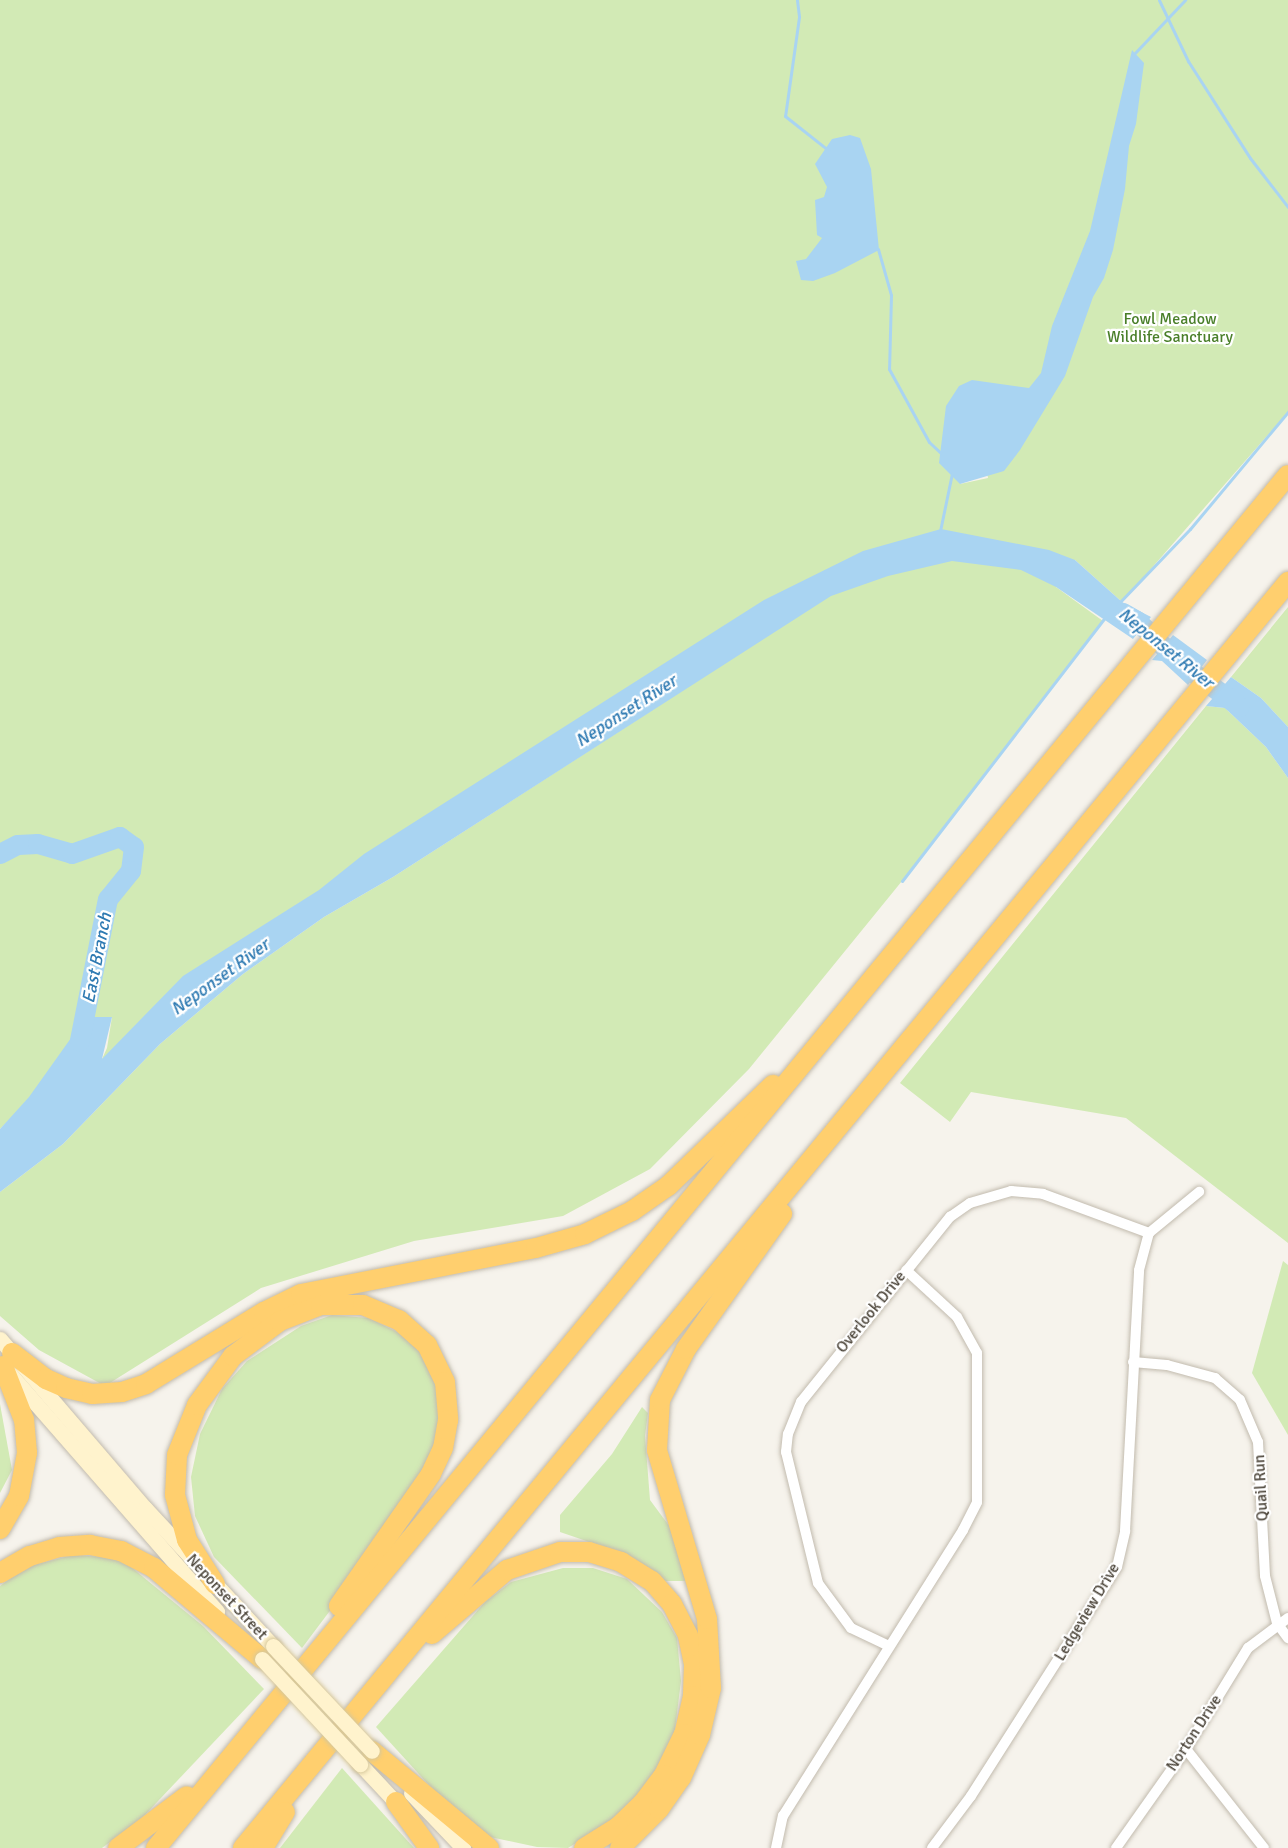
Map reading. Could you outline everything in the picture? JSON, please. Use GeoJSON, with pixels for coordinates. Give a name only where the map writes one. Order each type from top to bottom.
{"type":"FeatureCollection","features":[{"type":"Feature","properties":{"kind":"highway"},"geometry":{"type":"LineString","coordinates":[[156,1848],[1288,475]]}},
{"type":"Feature","properties":{"kind":"highway"},"geometry":{"type":"LineString","coordinates":[[243,1848],[1288,582]]}},
{"type":"Feature","properties":{"kind":"highway"},"geometry":{"type":"LineString","coordinates":[[4,1355],[66,1388],[98,1394],[122,1392],[146,1384],[271,1308],[308,1291],[536,1248],[585,1234],[625,1215],[668,1186],[828,1034]]}},
{"type":"Feature","properties":{"kind":"highway"},"geometry":{"type":"LineString","coordinates":[[620,1848],[659,1809],[681,1778],[700,1735],[711,1688],[707,1618],[657,1450],[656,1421],[662,1393],[681,1357],[779,1219],[823,1145]]}},
{"type":"Feature","properties":{"kind":"highway"},"geometry":{"type":"LineString","coordinates":[[215,1584],[184,1532],[174,1488],[181,1441],[213,1380],[262,1333],[314,1307],[335,1303],[363,1305],[405,1324],[427,1345],[442,1374],[448,1405],[445,1442],[427,1481],[329,1619],[304,1668]]}},
{"type":"Feature","properties":{"kind":"highway"},"geometry":{"type":"LineString","coordinates":[[0,1529],[21,1489],[28,1445],[24,1420],[4,1355]]}},
{"type":"Feature","properties":{"kind":"highway"},"geometry":{"type":"LineString","coordinates":[[0,1573],[30,1556],[59,1547],[90,1545],[121,1551],[154,1568],[268,1652]]}},
{"type":"Feature","properties":{"kind":"highway"},"geometry":{"type":"LineString","coordinates":[[397,1662],[493,1580],[537,1557],[567,1551],[595,1553],[627,1565],[658,1587],[680,1616],[692,1651],[695,1681],[688,1719],[673,1759],[648,1797],[618,1827],[584,1848]]}},
{"type":"Feature","properties":{"kind":"highway"},"geometry":{"type":"LineString","coordinates":[[366,1757],[489,1848]]}},
{"type":"Feature","properties":{"kind":"highway"},"geometry":{"type":"LineString","coordinates":[[263,1848],[308,1770]]}},
{"type":"Feature","properties":{"kind":"highway"},"geometry":{"type":"LineString","coordinates":[[118,1848],[218,1773]]}},
{"type":"Feature","properties":{"kind":"highway"},"geometry":{"type":"LineString","coordinates":[[396,1802],[429,1848]]}},
{"type":"Feature","properties":{"kind":"main road","name":"Neponset Street"},"geometry":{"type":"LineString","coordinates":[[4,1355],[215,1584],[268,1652]]}},
{"type":"Feature","properties":{"kind":"main road","name":"Neponset Street"},"geometry":{"type":"LineString","coordinates":[[4,1355],[162,1551],[268,1652],[366,1757],[463,1848]]}},
{"type":"Feature","properties":{"kind":"main road","name":"Neponset Street"},"geometry":{"type":"LineString","coordinates":[[366,1757],[396,1802],[439,1848]]}},
{"type":"Feature","properties":{"kind":"street","name":"Overlook Drive"},"geometry":{"type":"LineString","coordinates":[[889,1646],[851,1628],[818,1583],[786,1452],[788,1434],[801,1402],[950,1217],[970,1203],[1011,1191],[1043,1194],[1149,1233]]}},
{"type":"Feature","properties":{"kind":"street"},"geometry":{"type":"LineString","coordinates":[[1149,1233],[1199,1192]]}},
{"type":"Feature","properties":{"kind":"street","name":"Ledgeview Drive"},"geometry":{"type":"LineString","coordinates":[[932,1848],[971,1796],[1117,1567],[1125,1531],[1139,1270],[1149,1233]]}},
{"type":"Feature","properties":{"kind":"street"},"geometry":{"type":"LineString","coordinates":[[776,1848],[783,1816],[963,1530],[977,1502],[979,1471],[977,1353],[957,1317],[906,1270]]}},
{"type":"Feature","properties":{"kind":"street","name":"Quail Run"},"geometry":{"type":"LineString","coordinates":[[1133,1362],[1167,1365],[1215,1378],[1240,1400],[1258,1442],[1265,1576],[1277,1623]]}},
{"type":"Feature","properties":{"kind":"street","name":"Norton Drive"},"geometry":{"type":"LineString","coordinates":[[1116,1848],[1186,1749],[1248,1648],[1277,1623],[1288,1618]]}},
{"type":"Feature","properties":{"kind":"street"},"geometry":{"type":"LineString","coordinates":[[1277,1623],[1288,1638]]}},
{"type":"Feature","properties":{"kind":"street"},"geometry":{"type":"LineString","coordinates":[[1186,1749],[1264,1848]]}},
{"type":"Feature","properties":{"kind":"green space","name":"Fowl Meadow Wildlife Sanctuary"},"geometry":{"type":"Polygon","coordinates":[[[0,0],[1288,0],[1288,412],[1122,602],[1075,560],[1056,587],[1103,621],[902,881],[749,1069],[650,1169],[563,1216],[414,1241],[261,1288],[105,1386],[39,1350],[0,1316],[0,1192],[63,1144],[160,1044],[243,974],[324,917],[393,877],[719,667],[359,879],[92,1081],[107,1048],[112,1017],[0,1129],[0,0]],[[981,439],[960,484],[988,478],[981,439]]]}},
{"type":"Feature","properties":{"kind":"green space"},"geometry":{"type":"Polygon","coordinates":[[[1288,607],[1288,727],[1261,698],[1231,677],[1288,607]]]}},
{"type":"Feature","properties":{"kind":"green space"},"geometry":{"type":"Polygon","coordinates":[[[1206,706],[1225,708],[1266,747],[1288,778],[1288,1243],[1126,1118],[971,1092],[950,1122],[900,1083],[1206,706]]]}},
{"type":"Feature","properties":{"kind":"green space"},"geometry":{"type":"Polygon","coordinates":[[[1283,1261],[1288,1265],[1288,1435],[1252,1373],[1283,1261]]]}},
{"type":"Feature","properties":{"kind":"green space"},"geometry":{"type":"Polygon","coordinates":[[[332,1315],[369,1318],[401,1334],[428,1359],[440,1389],[441,1426],[431,1460],[362,1568],[302,1648],[214,1557],[195,1516],[191,1477],[200,1434],[222,1389],[247,1361],[301,1326],[332,1315]]]}},
{"type":"Feature","properties":{"kind":"green space"},"geometry":{"type":"Polygon","coordinates":[[[0,1404],[12,1470],[0,1493],[0,1404]]]}},
{"type":"Feature","properties":{"kind":"green space"},"geometry":{"type":"Polygon","coordinates":[[[642,1407],[648,1413],[645,1436],[650,1500],[670,1527],[686,1581],[666,1581],[604,1547],[560,1532],[560,1515],[612,1454],[642,1407]]]}},
{"type":"Feature","properties":{"kind":"green space"},"geometry":{"type":"Polygon","coordinates":[[[73,1555],[120,1558],[203,1626],[264,1689],[142,1818],[102,1848],[0,1848],[0,1586],[26,1567],[73,1555]]]}},
{"type":"Feature","properties":{"kind":"green space"},"geometry":{"type":"Polygon","coordinates":[[[563,1568],[593,1568],[627,1579],[662,1612],[677,1638],[681,1681],[674,1737],[647,1785],[612,1820],[568,1848],[537,1847],[490,1837],[438,1795],[376,1727],[485,1602],[511,1582],[563,1568]]]}},
{"type":"Feature","properties":{"kind":"green space"},"geometry":{"type":"Polygon","coordinates":[[[342,1768],[414,1848],[280,1848],[342,1768]]]}},
{"type":"Feature","properties":{"kind":"water"},"geometry":{"type":"Polygon","coordinates":[[[1132,50],[1144,63],[1136,124],[1129,146],[1125,189],[1113,250],[1104,278],[1093,297],[1065,376],[1020,450],[1004,471],[960,484],[939,463],[946,406],[959,386],[972,380],[1029,388],[1041,373],[1052,326],[1090,231],[1132,50]]]}},
{"type":"Feature","properties":{"kind":"water"},"geometry":{"type":"Polygon","coordinates":[[[850,135],[860,138],[871,169],[879,250],[835,273],[813,281],[801,280],[796,261],[806,259],[822,238],[817,235],[815,200],[824,197],[827,187],[815,164],[832,139],[850,135]]]}},
{"type":"Feature","properties":{"kind":"water"},"geometry":{"type":"Polygon","coordinates":[[[941,529],[1049,550],[1075,560],[1122,602],[1151,617],[1133,639],[1056,587],[1021,570],[952,561],[888,576],[831,596],[393,877],[324,917],[243,974],[160,1044],[63,1144],[0,1192],[0,1129],[29,1097],[86,1017],[112,1017],[102,1059],[183,976],[319,890],[364,854],[764,600],[863,551],[941,529]]]}},
{"type":"Feature","properties":{"kind":"water"},"geometry":{"type":"Polygon","coordinates":[[[1173,635],[1207,660],[1188,685],[1162,661],[1152,660],[1173,635]]]}},
{"type":"Feature","properties":{"kind":"water"},"geometry":{"type":"Polygon","coordinates":[[[1231,677],[1261,698],[1288,727],[1288,778],[1266,747],[1225,708],[1206,706],[1231,677]]]}},
{"type":"Feature","properties":{"kind":"waterway"},"geometry":{"type":"LineString","coordinates":[[797,0],[799,17],[785,116],[828,150]]}},
{"type":"Feature","properties":{"kind":"waterway"},"geometry":{"type":"LineString","coordinates":[[1159,0],[1188,61],[1250,158],[1288,207]]}},
{"type":"Feature","properties":{"kind":"waterway"},"geometry":{"type":"LineString","coordinates":[[1133,55],[1185,0]]}},
{"type":"Feature","properties":{"kind":"waterway"},"geometry":{"type":"LineString","coordinates":[[878,249],[891,295],[889,369],[929,442],[941,453]]}},
{"type":"Feature","properties":{"kind":"waterway"},"geometry":{"type":"LineString","coordinates":[[1118,604],[1190,529],[1288,412]]}},
{"type":"Feature","properties":{"kind":"waterway"},"geometry":{"type":"LineString","coordinates":[[940,531],[952,473]]}},
{"type":"Feature","properties":{"kind":"waterway","name":"Neponset River"},"geometry":{"type":"LineString","coordinates":[[1123,613],[1137,621],[1184,666],[1240,707]]}},
{"type":"Feature","properties":{"kind":"waterway"},"geometry":{"type":"LineString","coordinates":[[902,881],[1104,619]]}},
{"type":"Feature","properties":{"kind":"waterway","name":"East Branch"},"geometry":{"type":"LineString","coordinates":[[0,854],[18,845],[38,844],[72,854],[120,837],[134,847],[131,871],[108,899],[80,1041]]}}]}
